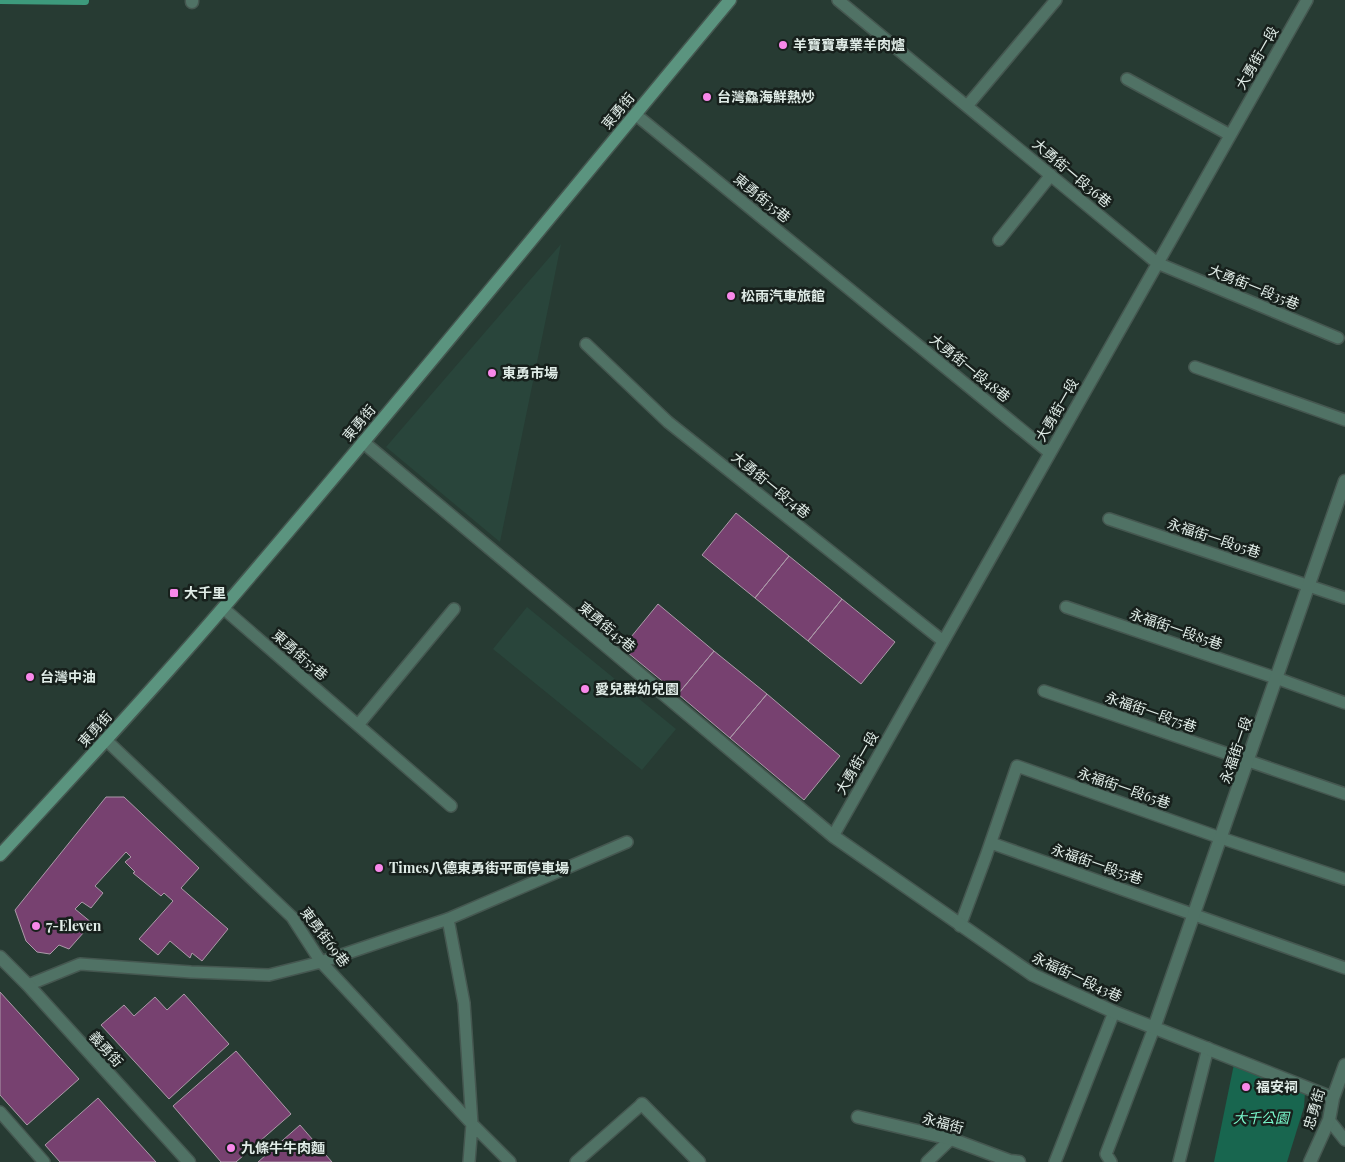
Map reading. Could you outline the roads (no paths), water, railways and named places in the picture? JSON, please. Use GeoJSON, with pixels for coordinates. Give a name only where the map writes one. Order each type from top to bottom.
{"type":"FeatureCollection","features":[{"type":"Feature","properties":{"kind":"street","name":"東勇街"},"geometry":{"type":"LineString","coordinates":[[0,855],[106,740],[223,608],[730,0]]}},
{"type":"Feature","properties":{"kind":"street","name":"東勇街45巷"},"geometry":{"type":"LineString","coordinates":[[363,442],[833,836]]}},
{"type":"Feature","properties":{"kind":"street","name":"永福街一段"},"geometry":{"type":"LineString","coordinates":[[1154,1028],[1309,586],[1340,511],[1345,481]]}},
{"type":"Feature","properties":{"kind":"street","name":"永福街一段43巷"},"geometry":{"type":"LineString","coordinates":[[833,836],[1033,976],[1114,1012],[1333,1098]]}},
{"type":"Feature","properties":{"kind":"street","name":"義勇街"},"geometry":{"type":"LineString","coordinates":[[0,957],[28,985],[189,1162]]}},
{"type":"Feature","properties":{"kind":"street","name":"忠勇街"},"geometry":{"type":"LineString","coordinates":[[1310,1162],[1329,1120],[1333,1098],[1345,1064]]}},
{"type":"Feature","properties":{"kind":"street"},"geometry":{"type":"LineString","coordinates":[[642,1104],[699,1162]]}},
{"type":"Feature","properties":{"kind":"street","name":"永福街"},"geometry":{"type":"LineString","coordinates":[[858,1117],[951,1139],[1013,1162]]}},
{"type":"Feature","properties":{"kind":"lane","name":"大勇街一段36巷"},"geometry":{"type":"LineString","coordinates":[[838,0],[1157,263]]}},
{"type":"Feature","properties":{"kind":"lane"},"geometry":{"type":"LineString","coordinates":[[967,106],[1056,0]]}},
{"type":"Feature","properties":{"kind":"lane","name":"大勇街一段"},"geometry":{"type":"LineString","coordinates":[[833,836],[1307,0]]}},
{"type":"Feature","properties":{"kind":"lane"},"geometry":{"type":"LineString","coordinates":[[1127,79],[1230,135]]}},
{"type":"Feature","properties":{"kind":"lane","name":"東勇街35巷"},"geometry":{"type":"LineString","coordinates":[[635,114],[870,306]]}},
{"type":"Feature","properties":{"kind":"lane"},"geometry":{"type":"LineString","coordinates":[[1000,240],[1050,175]]}},
{"type":"Feature","properties":{"kind":"lane","name":"大勇街一段35巷"},"geometry":{"type":"LineString","coordinates":[[1157,263],[1338,338]]}},
{"type":"Feature","properties":{"kind":"lane","name":"大勇街一段48巷"},"geometry":{"type":"LineString","coordinates":[[870,306],[1050,453]]}},
{"type":"Feature","properties":{"kind":"lane","name":"大勇街一段74巷"},"geometry":{"type":"LineString","coordinates":[[586,344],[668,422],[943,642]]}},
{"type":"Feature","properties":{"kind":"lane"},"geometry":{"type":"LineString","coordinates":[[1195,367],[1345,420]]}},
{"type":"Feature","properties":{"kind":"lane","name":"永福街一段95巷"},"geometry":{"type":"LineString","coordinates":[[1109,519],[1345,598]]}},
{"type":"Feature","properties":{"kind":"lane","name":"東勇街55巷"},"geometry":{"type":"LineString","coordinates":[[223,608],[451,806]]}},
{"type":"Feature","properties":{"kind":"lane","name":"永福街一段85巷"},"geometry":{"type":"LineString","coordinates":[[1066,608],[1345,703]]}},
{"type":"Feature","properties":{"kind":"lane"},"geometry":{"type":"LineString","coordinates":[[358,725],[454,609]]}},
{"type":"Feature","properties":{"kind":"lane","name":"永福街一段75巷"},"geometry":{"type":"LineString","coordinates":[[1044,692],[1345,794]]}},
{"type":"Feature","properties":{"kind":"lane","name":"東勇街69巷"},"geometry":{"type":"LineString","coordinates":[[106,740],[292,917],[321,962],[472,1124],[510,1162]]}},
{"type":"Feature","properties":{"kind":"lane","name":"永福街一段65巷"},"geometry":{"type":"LineString","coordinates":[[991,843],[1017,766],[1221,838],[1345,879]]}},
{"type":"Feature","properties":{"kind":"lane"},"geometry":{"type":"LineString","coordinates":[[28,985],[80,964],[190,972],[269,975],[321,962],[448,919],[627,842]]}},
{"type":"Feature","properties":{"kind":"lane"},"geometry":{"type":"LineString","coordinates":[[960,926],[991,843]]}},
{"type":"Feature","properties":{"kind":"lane","name":"永福街一段55巷"},"geometry":{"type":"LineString","coordinates":[[991,843],[1345,968]]}},
{"type":"Feature","properties":{"kind":"lane"},"geometry":{"type":"LineString","coordinates":[[448,919],[464,1003],[472,1124],[469,1162]]}},
{"type":"Feature","properties":{"kind":"lane"},"geometry":{"type":"LineString","coordinates":[[1055,1162],[1114,1012]]}},
{"type":"Feature","properties":{"kind":"lane"},"geometry":{"type":"LineString","coordinates":[[1111,1162],[1106,1154],[1154,1028]]}},
{"type":"Feature","properties":{"kind":"lane"},"geometry":{"type":"LineString","coordinates":[[1179,1162],[1208,1048]]}},
{"type":"Feature","properties":{"kind":"lane"},"geometry":{"type":"LineString","coordinates":[[576,1162],[642,1104]]}},
{"type":"Feature","properties":{"kind":"lane"},"geometry":{"type":"LineString","coordinates":[[0,1112],[44,1162]]}},
{"type":"Feature","properties":{"kind":"lane"},"geometry":{"type":"LineString","coordinates":[[1329,1120],[1345,1140]]}},
{"type":"Feature","properties":{"kind":"lane"},"geometry":{"type":"LineString","coordinates":[[927,1162],[951,1139]]}},
{"type":"Feature","properties":{"kind":"waterway"},"geometry":{"type":"LineString","coordinates":[[0,0],[85,1]]}},
{"type":"Feature","properties":{"kind":"place","name":"羊寶寶專業羊肉爐"},"geometry":{"type":"Point","coordinates":[783,45]}},
{"type":"Feature","properties":{"kind":"place","name":"台灣鱻海鮮熱炒"},"geometry":{"type":"Point","coordinates":[707,97]}},
{"type":"Feature","properties":{"kind":"place","name":"松雨汽車旅館"},"geometry":{"type":"Point","coordinates":[731,296]}},
{"type":"Feature","properties":{"kind":"place","name":"東勇市場"},"geometry":{"type":"Point","coordinates":[492,373]}},
{"type":"Feature","properties":{"kind":"place","name":"大千里"},"geometry":{"type":"Point","coordinates":[174,593]}},
{"type":"Feature","properties":{"kind":"place","name":"台灣中油"},"geometry":{"type":"Point","coordinates":[30,677]}},
{"type":"Feature","properties":{"kind":"place","name":"愛兒群幼兒園"},"geometry":{"type":"Point","coordinates":[585,689]}},
{"type":"Feature","properties":{"kind":"place","name":"Times八德東勇街平面停車場"},"geometry":{"type":"Point","coordinates":[379,868]}},
{"type":"Feature","properties":{"kind":"place","name":"7-Eleven"},"geometry":{"type":"Point","coordinates":[36,926]}},
{"type":"Feature","properties":{"kind":"place","name":"福安祠"},"geometry":{"type":"Point","coordinates":[1246,1087]}},
{"type":"Feature","properties":{"kind":"place","name":"九條牛牛肉麵"},"geometry":{"type":"Point","coordinates":[231,1148]}},
{"type":"Feature","properties":{"kind":"park label","name":"大千公園"},"geometry":{"type":"Point","coordinates":[1261,1118]}}]}
